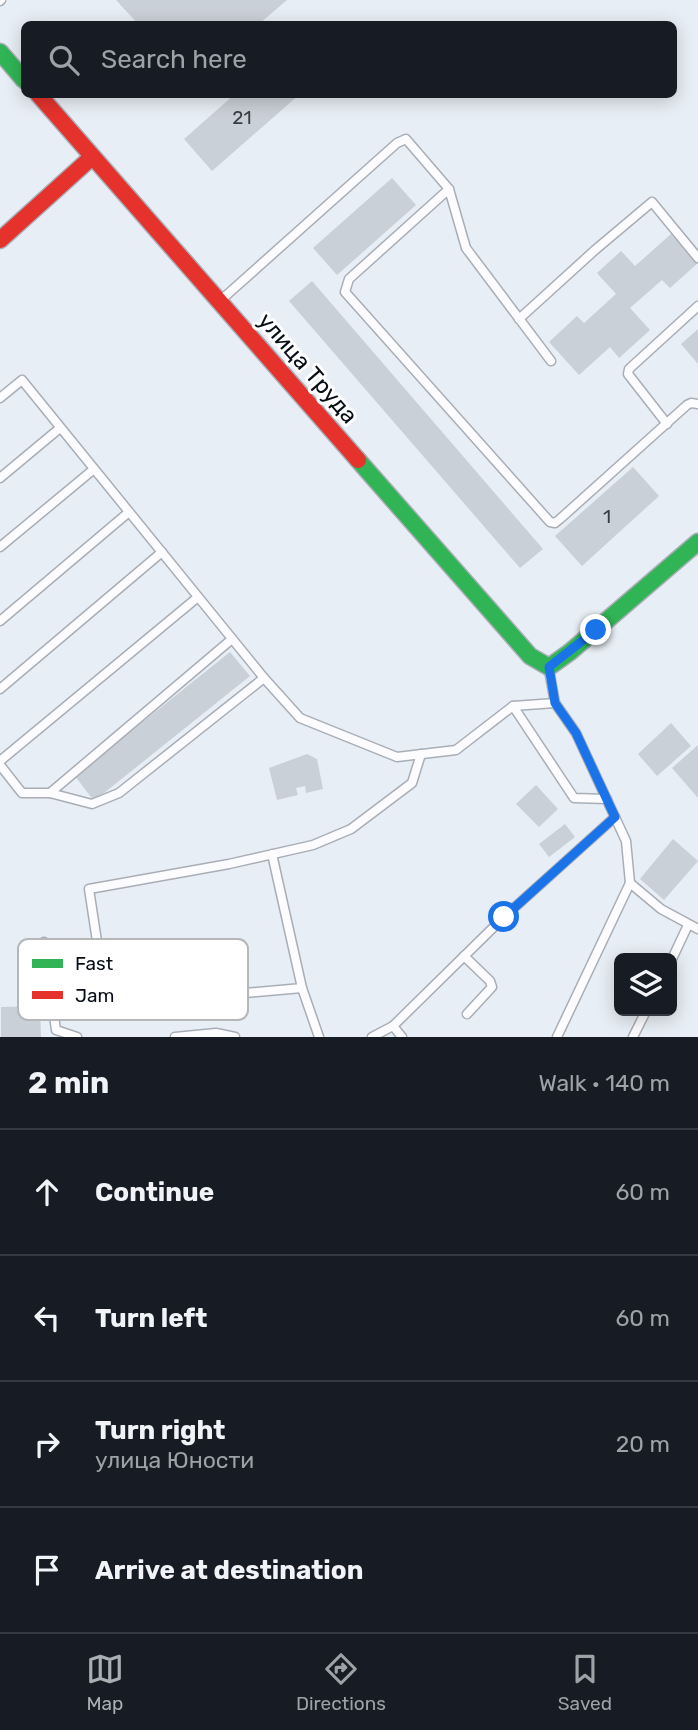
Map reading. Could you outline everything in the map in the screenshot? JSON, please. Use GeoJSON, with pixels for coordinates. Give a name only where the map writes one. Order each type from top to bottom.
{"type":"FeatureCollection","features":[{"type":"Feature","properties":{"kind":"street"},"geometry":{"type":"LineString","coordinates":[[0,52],[21,76]]}},
{"type":"Feature","properties":{"kind":"street","name":"улица Труда"},"geometry":{"type":"LineString","coordinates":[[41,98],[530,656],[549,667]]}},
{"type":"Feature","properties":{"kind":"street"},"geometry":{"type":"LineString","coordinates":[[0,240],[92,157]]}},
{"type":"Feature","properties":{"kind":"street"},"geometry":{"type":"LineString","coordinates":[[549,667],[698,542]]}},
{"type":"Feature","properties":{"kind":"lane"},"geometry":{"type":"LineString","coordinates":[[219,302],[402,140],[410,141],[449,189],[466,248],[551,361]]}},
{"type":"Feature","properties":{"kind":"lane"},"geometry":{"type":"LineString","coordinates":[[449,189],[349,279],[345,292],[547,519],[555,523],[691,402],[698,404]]}},
{"type":"Feature","properties":{"kind":"lane"},"geometry":{"type":"LineString","coordinates":[[519,319],[652,202],[698,258]]}},
{"type":"Feature","properties":{"kind":"lane"},"geometry":{"type":"LineString","coordinates":[[667,424],[628,374],[629,369],[698,306]]}},
{"type":"Feature","properties":{"kind":"lane"},"geometry":{"type":"LineString","coordinates":[[0,398],[22,380],[232,639],[300,718],[397,757],[456,750],[513,706],[555,703]]}},
{"type":"Feature","properties":{"kind":"lane"},"geometry":{"type":"LineString","coordinates":[[0,478],[60,428]]}},
{"type":"Feature","properties":{"kind":"lane"},"geometry":{"type":"LineString","coordinates":[[0,547],[94,469]]}},
{"type":"Feature","properties":{"kind":"lane"},"geometry":{"type":"LineString","coordinates":[[0,621],[129,512]]}},
{"type":"Feature","properties":{"kind":"lane"},"geometry":{"type":"LineString","coordinates":[[0,689],[162,552]]}},
{"type":"Feature","properties":{"kind":"lane"},"geometry":{"type":"LineString","coordinates":[[198,597],[0,763],[22,793],[50,793],[92,804],[119,793],[264,677]]}},
{"type":"Feature","properties":{"kind":"lane"},"geometry":{"type":"LineString","coordinates":[[50,793],[232,639]]}},
{"type":"Feature","properties":{"kind":"lane"},"geometry":{"type":"LineString","coordinates":[[549,667],[555,703],[576,733],[626,841],[630,883],[557,1037]]}},
{"type":"Feature","properties":{"kind":"lane"},"geometry":{"type":"LineString","coordinates":[[513,706],[574,798],[607,799]]}},
{"type":"Feature","properties":{"kind":"lane"},"geometry":{"type":"LineString","coordinates":[[97,939],[89,889],[313,845],[351,829],[412,783],[421,754]]}},
{"type":"Feature","properties":{"kind":"lane"},"geometry":{"type":"LineString","coordinates":[[372,1037],[393,1026],[504,917],[615,817]]}},
{"type":"Feature","properties":{"kind":"lane"},"geometry":{"type":"LineString","coordinates":[[272,854],[302,988],[319,1037]]}},
{"type":"Feature","properties":{"kind":"lane"},"geometry":{"type":"LineString","coordinates":[[630,883],[661,909],[698,929]]}},
{"type":"Feature","properties":{"kind":"lane"},"geometry":{"type":"LineString","coordinates":[[675,953],[688,925]]}},
{"type":"Feature","properties":{"kind":"lane"},"geometry":{"type":"LineString","coordinates":[[464,956],[490,981],[492,987],[467,1014]]}},
{"type":"Feature","properties":{"kind":"lane"},"geometry":{"type":"LineString","coordinates":[[248,993],[302,988]]}},
{"type":"Feature","properties":{"kind":"lane"},"geometry":{"type":"LineString","coordinates":[[633,1037],[644,1016]]}},
{"type":"Feature","properties":{"kind":"lane"},"geometry":{"type":"LineString","coordinates":[[55,1020],[56,1030],[77,1037]]}},
{"type":"Feature","properties":{"kind":"lane"},"geometry":{"type":"LineString","coordinates":[[393,1026],[402,1037]]}},
{"type":"Feature","properties":{"kind":"lane"},"geometry":{"type":"LineString","coordinates":[[175,1037],[216,1033],[235,1037]]}},
{"type":"Feature","properties":{"kind":"building"},"geometry":{"type":"Polygon","coordinates":[[[116,0],[287,0],[262,21],[135,21],[116,0]]]}},
{"type":"Feature","properties":{"kind":"building"},"geometry":{"type":"Polygon","coordinates":[[[230,98],[295,98],[212,171],[184,139],[230,98]]]}},
{"type":"Feature","properties":{"kind":"building"},"geometry":{"type":"Polygon","coordinates":[[[392,178],[416,205],[337,275],[313,248],[392,178]]]}},
{"type":"Feature","properties":{"kind":"building"},"geometry":{"type":"Polygon","coordinates":[[[671,234],[698,263],[670,288],[662,280],[630,308],[650,330],[619,358],[610,347],[579,375],[549,342],[577,316],[584,323],[616,294],[597,273],[621,251],[635,266],[671,234]]]}},
{"type":"Feature","properties":{"kind":"building"},"geometry":{"type":"Polygon","coordinates":[[[312,281],[543,549],[520,568],[289,301],[312,281]]]}},
{"type":"Feature","properties":{"kind":"building"},"geometry":{"type":"Polygon","coordinates":[[[698,329],[698,364],[681,344],[698,329]]]}},
{"type":"Feature","properties":{"kind":"building"},"geometry":{"type":"Polygon","coordinates":[[[633,467],[659,496],[582,566],[555,536],[633,467]]]}},
{"type":"Feature","properties":{"kind":"building"},"geometry":{"type":"Polygon","coordinates":[[[230,652],[250,676],[94,801],[75,776],[230,652]]]}},
{"type":"Feature","properties":{"kind":"building"},"geometry":{"type":"Polygon","coordinates":[[[671,723],[691,746],[657,776],[638,754],[671,723]]]}},
{"type":"Feature","properties":{"kind":"building"},"geometry":{"type":"Polygon","coordinates":[[[698,745],[698,798],[672,768],[698,745]]]}},
{"type":"Feature","properties":{"kind":"building"},"geometry":{"type":"Polygon","coordinates":[[[307,754],[317,759],[323,789],[306,793],[305,786],[296,788],[298,795],[277,800],[269,768],[307,754]]]}},
{"type":"Feature","properties":{"kind":"building"},"geometry":{"type":"Polygon","coordinates":[[[536,785],[558,809],[539,827],[516,804],[536,785]]]}},
{"type":"Feature","properties":{"kind":"building"},"geometry":{"type":"Polygon","coordinates":[[[565,824],[575,837],[549,857],[539,844],[565,824]]]}},
{"type":"Feature","properties":{"kind":"building"},"geometry":{"type":"Polygon","coordinates":[[[673,839],[698,861],[664,900],[640,879],[673,839]]]}},
{"type":"Feature","properties":{"kind":"building"},"geometry":{"type":"Polygon","coordinates":[[[1,1007],[18,1007],[18,1020],[40,1020],[41,1037],[1,1037],[1,1007]]]}},
{"type":"Feature","properties":{"kind":"traffic: fast"},"geometry":{"type":"LineString","coordinates":[[0,52],[21,76]]}},
{"type":"Feature","properties":{"kind":"traffic: fast"},"geometry":{"type":"LineString","coordinates":[[358,460],[530,656],[549,667],[698,542]]}},
{"type":"Feature","properties":{"kind":"traffic: jam"},"geometry":{"type":"LineString","coordinates":[[41,98],[358,460]]}},
{"type":"Feature","properties":{"kind":"traffic: jam"},"geometry":{"type":"LineString","coordinates":[[0,240],[92,157]]}},
{"type":"Feature","properties":{"kind":"route"},"geometry":{"type":"LineString","coordinates":[[504,917],[615,817],[576,733],[555,703],[549,667],[596,630]]}}]}
